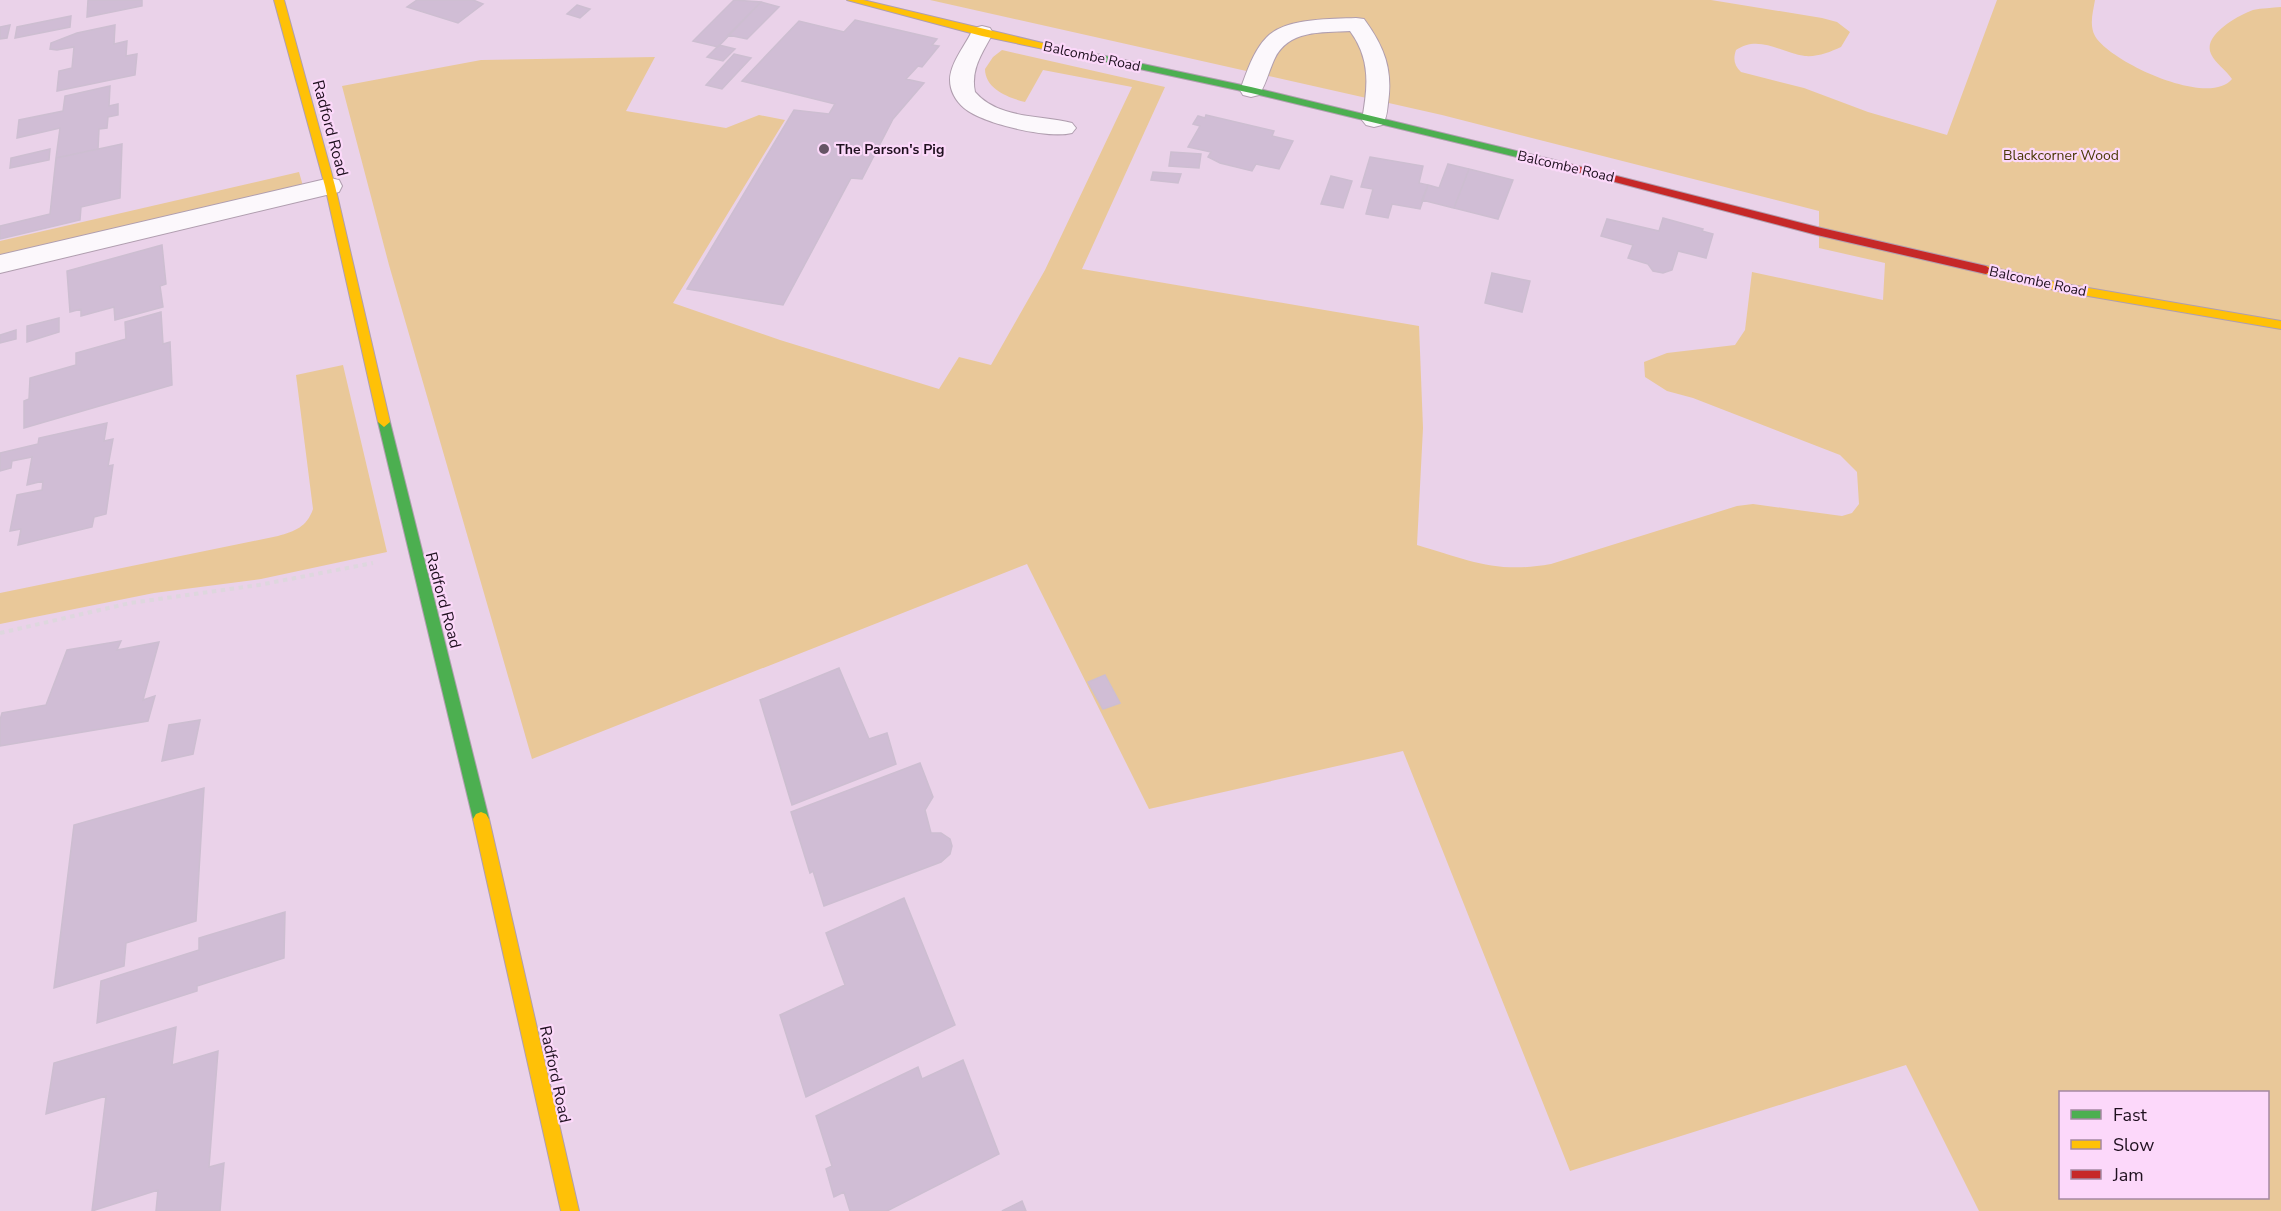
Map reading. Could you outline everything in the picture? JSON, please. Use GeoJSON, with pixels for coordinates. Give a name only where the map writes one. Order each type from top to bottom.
{"type":"FeatureCollection","features":[{"type":"Feature","properties":{"kind":"main road","name":"Radford Road"},"geometry":{"type":"LineString","coordinates":[[279,0],[330,186],[415,555],[501,900],[570,1211]]}},
{"type":"Feature","properties":{"kind":"main road","name":"Balcombe Road"},"geometry":{"type":"LineString","coordinates":[[852,0],[982,33],[1251,90],[1623,180],[1818,231],[2059,287],[2281,325]]}},
{"type":"Feature","properties":{"kind":"lane"},"geometry":{"type":"LineString","coordinates":[[1251,90],[1271,47],[1278,38],[1288,32],[1348,16],[1368,39],[1379,64],[1380,83],[1374,120]]}},
{"type":"Feature","properties":{"kind":"lane"},"geometry":{"type":"LineString","coordinates":[[982,33],[961,79],[962,91],[969,101],[995,115],[1064,128]]}},
{"type":"Feature","properties":{"kind":"lane"},"geometry":{"type":"LineString","coordinates":[[0,264],[330,186]]}},
{"type":"Feature","properties":{"kind":"path"},"geometry":{"type":"LineString","coordinates":[[0,633],[130,603],[259,585],[415,555]]}},
{"type":"Feature","properties":{"kind":"green space","name":"Blackcorner Wood"},"geometry":{"type":"Polygon","coordinates":[[[930,0],[1711,0],[1822,18],[1837,22],[1850,32],[1841,47],[1815,56],[1796,54],[1762,44],[1745,46],[1736,50],[1735,56],[1735,62],[1741,72],[1804,88],[1868,112],[1947,135],[1997,0],[2095,0],[2092,27],[2095,36],[2104,47],[2139,69],[2160,78],[2182,85],[2203,88],[2220,87],[2232,79],[2211,54],[2212,40],[2217,33],[2231,21],[2253,10],[2281,7],[2281,1211],[1979,1211],[1906,1065],[1570,1171],[1403,751],[1149,809],[1027,564],[532,759],[389,265],[342,86],[481,60],[655,57],[626,111],[726,128],[759,115],[785,120],[673,303],[780,340],[939,389],[959,357],[991,365],[1045,270],[1132,87],[1043,70],[1025,102],[999,92],[989,82],[985,69],[993,57],[1002,50],[1165,87],[1082,269],[1419,326],[1423,428],[1417,545],[1482,564],[1498,566],[1532,567],[1551,564],[1737,506],[1753,504],[1842,516],[1852,513],[1859,504],[1857,472],[1840,455],[1693,398],[1667,391],[1645,377],[1644,362],[1667,353],[1735,345],[1745,330],[1752,272],[1883,300],[1885,263],[1819,248],[1819,211],[1442,115],[930,0]]]}},
{"type":"Feature","properties":{"kind":"green space"},"geometry":{"type":"Polygon","coordinates":[[[299,172],[303,186],[0,259],[0,241],[299,172]]]}},
{"type":"Feature","properties":{"kind":"green space"},"geometry":{"type":"Polygon","coordinates":[[[343,365],[387,552],[261,579],[154,593],[0,624],[0,593],[278,536],[304,524],[313,509],[296,375],[343,365]]]}},
{"type":"Feature","properties":{"kind":"building"},"geometry":{"type":"Polygon","coordinates":[[[88,0],[142,0],[142,6],[87,17],[88,0]]]}},
{"type":"Feature","properties":{"kind":"building"},"geometry":{"type":"Polygon","coordinates":[[[417,0],[473,0],[483,4],[458,23],[407,7],[417,0]]]}},
{"type":"Feature","properties":{"kind":"building"},"geometry":{"type":"Polygon","coordinates":[[[734,0],[761,2],[718,47],[693,41],[734,0]]]}},
{"type":"Feature","properties":{"kind":"building"},"geometry":{"type":"Polygon","coordinates":[[[761,2],[779,7],[747,39],[728,35],[761,2]]]}},
{"type":"Feature","properties":{"kind":"building"},"geometry":{"type":"Polygon","coordinates":[[[577,5],[590,9],[580,18],[567,14],[577,5]]]}},
{"type":"Feature","properties":{"kind":"building"},"geometry":{"type":"Polygon","coordinates":[[[71,16],[70,27],[15,38],[17,27],[71,16]]]}},
{"type":"Feature","properties":{"kind":"building","name":"The Parson's Pig"},"geometry":{"type":"Polygon","coordinates":[[[855,20],[937,39],[932,45],[939,46],[922,67],[918,66],[906,79],[924,83],[893,119],[862,179],[851,178],[783,305],[687,289],[794,110],[829,114],[835,104],[742,81],[799,21],[844,32],[855,20]]]}},
{"type":"Feature","properties":{"kind":"building"},"geometry":{"type":"Polygon","coordinates":[[[10,25],[7,38],[0,39],[0,27],[10,25]]]}},
{"type":"Feature","properties":{"kind":"building"},"geometry":{"type":"Polygon","coordinates":[[[115,25],[114,44],[127,41],[126,56],[137,54],[135,75],[57,91],[59,71],[72,68],[74,47],[50,49],[51,43],[77,33],[115,25]]]}},
{"type":"Feature","properties":{"kind":"building"},"geometry":{"type":"Polygon","coordinates":[[[719,45],[735,49],[723,61],[707,57],[719,45]]]}},
{"type":"Feature","properties":{"kind":"building"},"geometry":{"type":"Polygon","coordinates":[[[734,54],[751,58],[722,89],[706,85],[734,54]]]}},
{"type":"Feature","properties":{"kind":"building"},"geometry":{"type":"Polygon","coordinates":[[[110,86],[109,106],[118,104],[118,115],[108,117],[107,128],[99,129],[98,149],[56,158],[60,128],[17,138],[19,120],[63,111],[65,96],[110,86]]]}},
{"type":"Feature","properties":{"kind":"building"},"geometry":{"type":"Polygon","coordinates":[[[1206,115],[1274,131],[1272,136],[1293,141],[1279,169],[1256,164],[1252,171],[1220,163],[1208,157],[1211,152],[1188,147],[1200,126],[1193,124],[1198,116],[1205,118],[1206,115]]]}},
{"type":"Feature","properties":{"kind":"building"},"geometry":{"type":"Polygon","coordinates":[[[122,144],[120,198],[81,207],[80,220],[0,239],[0,226],[50,214],[56,158],[122,144]]]}},
{"type":"Feature","properties":{"kind":"building"},"geometry":{"type":"Polygon","coordinates":[[[50,149],[49,160],[10,168],[11,158],[50,149]]]}},
{"type":"Feature","properties":{"kind":"building"},"geometry":{"type":"Polygon","coordinates":[[[1171,152],[1201,154],[1199,168],[1169,166],[1171,152]]]}},
{"type":"Feature","properties":{"kind":"building"},"geometry":{"type":"Polygon","coordinates":[[[1370,157],[1423,166],[1419,183],[1428,185],[1420,209],[1392,204],[1388,218],[1366,214],[1373,189],[1361,187],[1370,157]]]}},
{"type":"Feature","properties":{"kind":"building"},"geometry":{"type":"Polygon","coordinates":[[[1448,164],[1469,169],[1454,208],[1422,200],[1428,185],[1439,188],[1448,164]]]}},
{"type":"Feature","properties":{"kind":"building"},"geometry":{"type":"Polygon","coordinates":[[[1469,169],[1513,180],[1498,219],[1454,208],[1469,169]]]}},
{"type":"Feature","properties":{"kind":"building"},"geometry":{"type":"Polygon","coordinates":[[[1153,172],[1181,174],[1178,183],[1151,180],[1153,172]]]}},
{"type":"Feature","properties":{"kind":"building"},"geometry":{"type":"Polygon","coordinates":[[[1331,176],[1352,181],[1343,208],[1321,204],[1331,176]]]}},
{"type":"Feature","properties":{"kind":"building"},"geometry":{"type":"Polygon","coordinates":[[[1663,218],[1713,234],[1706,258],[1678,251],[1672,270],[1663,273],[1653,271],[1648,264],[1628,258],[1633,245],[1601,236],[1607,219],[1659,231],[1663,218]]]}},
{"type":"Feature","properties":{"kind":"building"},"geometry":{"type":"Polygon","coordinates":[[[162,245],[166,284],[160,286],[163,307],[115,320],[114,307],[81,316],[81,309],[70,312],[67,271],[162,245]]]}},
{"type":"Feature","properties":{"kind":"building"},"geometry":{"type":"Polygon","coordinates":[[[1492,273],[1530,281],[1522,312],[1485,303],[1492,273]]]}},
{"type":"Feature","properties":{"kind":"building"},"geometry":{"type":"Polygon","coordinates":[[[161,312],[163,344],[170,342],[172,385],[24,428],[24,401],[29,399],[30,378],[76,365],[76,353],[126,339],[125,322],[161,312]]]}},
{"type":"Feature","properties":{"kind":"building"},"geometry":{"type":"Polygon","coordinates":[[[59,318],[59,332],[27,342],[27,326],[59,318]]]}},
{"type":"Feature","properties":{"kind":"building"},"geometry":{"type":"Polygon","coordinates":[[[16,330],[16,339],[0,343],[0,335],[16,330]]]}},
{"type":"Feature","properties":{"kind":"building"},"geometry":{"type":"Polygon","coordinates":[[[107,423],[104,441],[113,439],[108,466],[113,465],[106,514],[94,517],[92,527],[18,545],[21,529],[10,531],[17,495],[42,490],[43,481],[27,485],[32,457],[12,461],[11,468],[0,471],[0,453],[38,444],[39,438],[107,423]]]}},
{"type":"Feature","properties":{"kind":"building"},"geometry":{"type":"Polygon","coordinates":[[[121,641],[117,650],[159,642],[143,700],[155,696],[148,721],[0,746],[2,713],[46,705],[67,650],[121,641]]]}},
{"type":"Feature","properties":{"kind":"building"},"geometry":{"type":"Polygon","coordinates":[[[839,668],[869,739],[887,733],[896,764],[792,805],[760,700],[839,668]]]}},
{"type":"Feature","properties":{"kind":"building"},"geometry":{"type":"Polygon","coordinates":[[[1105,675],[1120,703],[1103,709],[1088,682],[1105,675]]]}},
{"type":"Feature","properties":{"kind":"building"},"geometry":{"type":"Polygon","coordinates":[[[200,720],[193,754],[162,761],[169,725],[200,720]]]}},
{"type":"Feature","properties":{"kind":"building"},"geometry":{"type":"Polygon","coordinates":[[[920,763],[933,797],[925,810],[931,833],[941,833],[950,839],[952,846],[950,854],[941,862],[824,906],[813,871],[810,873],[791,812],[920,763]]]}},
{"type":"Feature","properties":{"kind":"building"},"geometry":{"type":"Polygon","coordinates":[[[204,788],[196,921],[126,943],[124,966],[54,988],[74,825],[204,788]]]}},
{"type":"Feature","properties":{"kind":"building"},"geometry":{"type":"Polygon","coordinates":[[[904,898],[955,1025],[806,1097],[780,1015],[845,985],[826,933],[904,898]]]}},
{"type":"Feature","properties":{"kind":"building"},"geometry":{"type":"Polygon","coordinates":[[[285,912],[284,958],[197,986],[197,991],[97,1023],[101,981],[199,950],[199,938],[285,912]]]}},
{"type":"Feature","properties":{"kind":"building"},"geometry":{"type":"Polygon","coordinates":[[[176,1027],[172,1065],[218,1051],[209,1167],[224,1163],[220,1211],[156,1211],[158,1190],[92,1211],[106,1096],[46,1114],[54,1063],[176,1027]]]}},
{"type":"Feature","properties":{"kind":"building"},"geometry":{"type":"Polygon","coordinates":[[[963,1060],[999,1154],[887,1211],[850,1211],[844,1192],[834,1197],[826,1169],[832,1166],[816,1116],[918,1067],[922,1079],[963,1060]]]}},
{"type":"Feature","properties":{"kind":"building"},"geometry":{"type":"Polygon","coordinates":[[[1022,1201],[1026,1211],[1002,1211],[1022,1201]]]}},
{"type":"Feature","properties":{"kind":"traffic: fast"},"geometry":{"type":"LineString","coordinates":[[1096,57],[1251,90],[1554,163]]}},
{"type":"Feature","properties":{"kind":"traffic: fast"},"geometry":{"type":"LineString","coordinates":[[384,422],[481,819]]}},
{"type":"Feature","properties":{"kind":"traffic: slow"},"geometry":{"type":"LineString","coordinates":[[279,0],[330,186],[384,422]]}},
{"type":"Feature","properties":{"kind":"traffic: slow"},"geometry":{"type":"LineString","coordinates":[[852,0],[982,33],[1096,57]]}},
{"type":"Feature","properties":{"kind":"traffic: slow"},"geometry":{"type":"LineString","coordinates":[[1986,270],[2059,287],[2281,325]]}},
{"type":"Feature","properties":{"kind":"traffic: slow"},"geometry":{"type":"LineString","coordinates":[[481,819],[570,1211]]}},
{"type":"Feature","properties":{"kind":"traffic: jam"},"geometry":{"type":"LineString","coordinates":[[1554,163],[1817,231],[1986,270]]}},
{"type":"Feature","properties":{"kind":"place","name":"The Parson's Pig"},"geometry":{"type":"Point","coordinates":[824,149]}}]}
